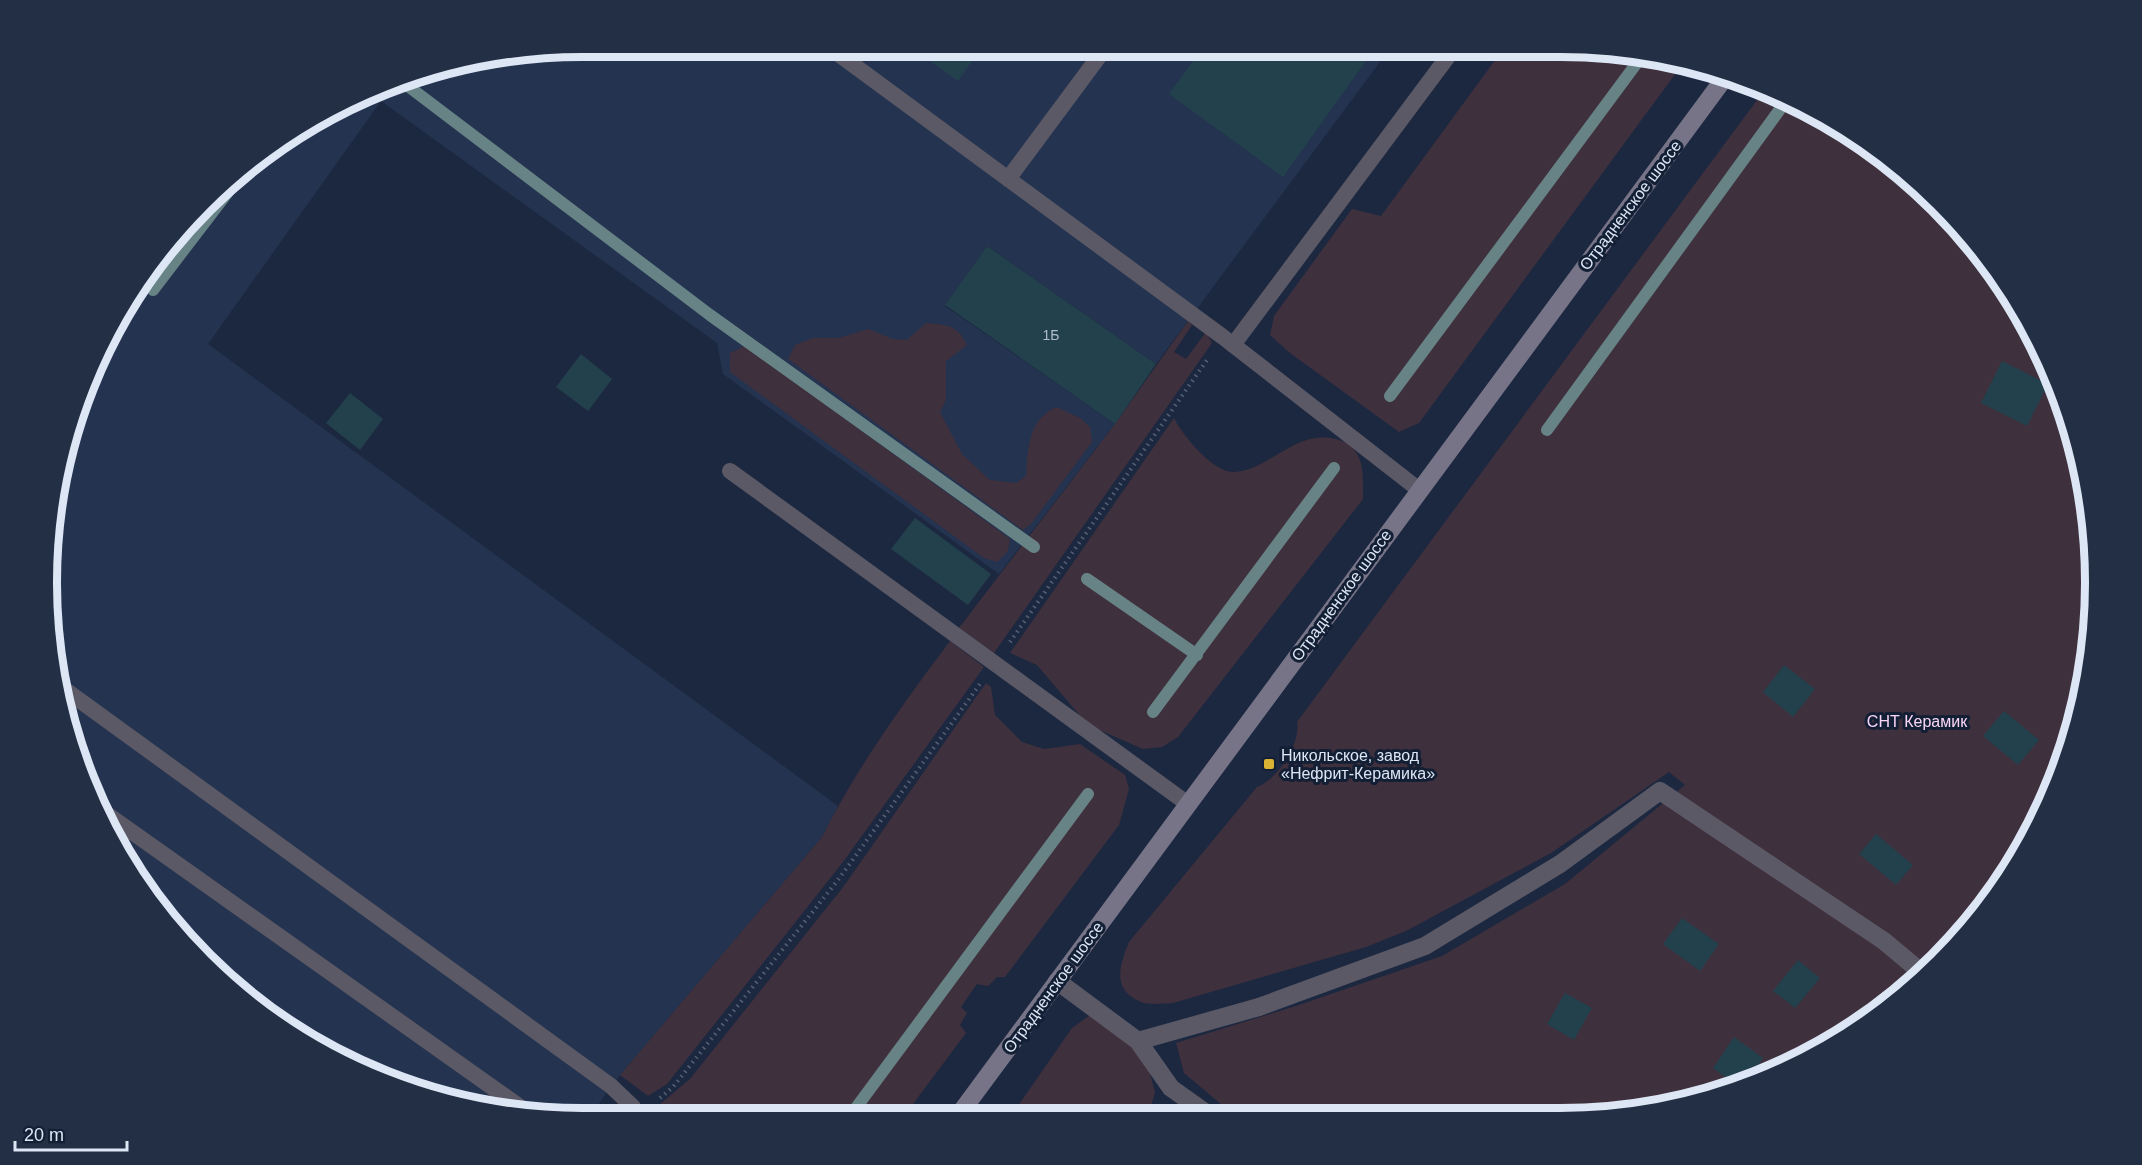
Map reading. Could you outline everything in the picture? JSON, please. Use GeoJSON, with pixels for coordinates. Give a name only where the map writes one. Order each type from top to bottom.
{"type":"FeatureCollection","features":[{"type":"Feature","properties":{"kind":"main road","name":"Отрадненское шоссе"},"geometry":{"type":"LineString","coordinates":[[964,1108],[1418,489],[1721,83]]}},
{"type":"Feature","properties":{"kind":"street"},"geometry":{"type":"LineString","coordinates":[[1138,1041],[1259,1007],[1425,946],[1560,864],[1660,791],[1884,942],[1916,968]]}},
{"type":"Feature","properties":{"kind":"street"},"geometry":{"type":"LineString","coordinates":[[1057,981],[1138,1041],[1171,1088],[1199,1108]]}},
{"type":"Feature","properties":{"kind":"lane"},"geometry":{"type":"LineString","coordinates":[[843,57],[1228,341],[1418,489]]}},
{"type":"Feature","properties":{"kind":"lane"},"geometry":{"type":"LineString","coordinates":[[1008,179],[1099,57]]}},
{"type":"Feature","properties":{"kind":"lane"},"geometry":{"type":"LineString","coordinates":[[1228,341],[1448,57]]}},
{"type":"Feature","properties":{"kind":"lane"},"geometry":{"type":"LineString","coordinates":[[730,471],[1188,804]]}},
{"type":"Feature","properties":{"kind":"lane"},"geometry":{"type":"LineString","coordinates":[[69,692],[611,1086],[634,1108]]}},
{"type":"Feature","properties":{"kind":"lane"},"geometry":{"type":"LineString","coordinates":[[113,818],[516,1104]]}},
{"type":"Feature","properties":{"kind":"path"},"geometry":{"type":"LineString","coordinates":[[658,1100],[673,1087],[838,879],[1228,341]]}},
{"type":"Feature","properties":{"kind":"shaded area"},"geometry":{"type":"Polygon","coordinates":[[[582,57],[1384,57],[1156,364],[987,246],[945,306],[1115,424],[999,574],[723,374],[717,343],[381,101],[208,344],[838,806],[822,837],[611,1086],[596,1108],[514,1104],[446,1090],[381,1068],[350,1054],[291,1019],[236,978],[187,929],[127,845],[97,784],[75,719],[67,685],[58,617],[58,548],[67,480],[75,446],[97,381],[127,320],[166,263],[187,236],[236,187],[320,127],[381,97],[414,85],[446,75],[514,61],[582,57]]]}},
{"type":"Feature","properties":{"kind":"green space"},"geometry":{"type":"Polygon","coordinates":[[[1497,57],[1594,58],[1628,61],[1678,71],[1419,423],[1399,432],[1290,353],[1270,335],[1274,316],[1352,209],[1381,216],[1497,57]]]}},
{"type":"Feature","properties":{"kind":"green space","name":"СНТ Керамик"},"geometry":{"type":"Polygon","coordinates":[[[1760,97],[1822,127],[1906,187],[1955,236],[1976,263],[2015,320],[2031,350],[2045,381],[2067,446],[2081,514],[2084,548],[2084,617],[2081,651],[2067,719],[2057,751],[2045,784],[2015,845],[1955,929],[1906,978],[1879,999],[1822,1038],[1792,1054],[1761,1068],[1696,1090],[1628,1104],[1560,1108],[1226,1108],[1184,1073],[1176,1043],[1296,1006],[1442,956],[1565,884],[1685,785],[1669,772],[1551,853],[1406,931],[1366,947],[1173,1003],[1144,1003],[1133,998],[1126,992],[1120,977],[1122,960],[1129,942],[1257,787],[1280,769],[1295,740],[1297,722],[1760,97]]]}},
{"type":"Feature","properties":{"kind":"green space"},"geometry":{"type":"Polygon","coordinates":[[[1188,321],[1192,325],[1174,352],[1186,359],[1206,332],[1212,343],[994,653],[959,628],[1115,424],[1188,321]]]}},
{"type":"Feature","properties":{"kind":"green space"},"geometry":{"type":"Polygon","coordinates":[[[926,323],[951,327],[960,333],[967,345],[946,361],[946,400],[940,412],[962,454],[990,480],[1016,483],[1026,476],[1031,436],[1040,420],[1056,407],[1080,418],[1090,427],[1092,442],[1031,524],[1023,530],[788,359],[795,345],[813,338],[839,338],[868,329],[893,339],[907,340],[926,323]]]}},
{"type":"Feature","properties":{"kind":"green space"},"geometry":{"type":"Polygon","coordinates":[[[745,346],[1010,539],[1008,551],[997,562],[984,558],[730,372],[730,353],[745,346]]]}},
{"type":"Feature","properties":{"kind":"green space"},"geometry":{"type":"Polygon","coordinates":[[[1174,418],[1199,451],[1216,466],[1233,472],[1259,465],[1307,440],[1336,439],[1346,443],[1353,448],[1361,463],[1363,499],[1178,737],[1162,747],[1143,749],[1088,725],[1037,665],[1010,653],[1174,418]]]}},
{"type":"Feature","properties":{"kind":"green space"},"geometry":{"type":"Polygon","coordinates":[[[950,641],[984,667],[843,862],[667,1084],[648,1096],[620,1075],[822,837],[865,761],[950,641]]]}},
{"type":"Feature","properties":{"kind":"green space"},"geometry":{"type":"Polygon","coordinates":[[[986,683],[991,687],[995,715],[1022,742],[1044,749],[1080,744],[1125,775],[1129,789],[1119,825],[1005,977],[997,977],[988,986],[977,984],[961,1007],[967,1013],[960,1025],[966,1033],[910,1108],[659,1108],[659,1105],[690,1079],[844,886],[986,683]]]}},
{"type":"Feature","properties":{"kind":"green space"},"geometry":{"type":"Polygon","coordinates":[[[1093,1013],[1113,1020],[1149,1069],[1155,1093],[1150,1108],[1017,1108],[1072,1028],[1093,1013]]]}},
{"type":"Feature","properties":{"kind":"building"},"geometry":{"type":"Polygon","coordinates":[[[925,57],[975,57],[958,81],[925,57]]]}},
{"type":"Feature","properties":{"kind":"building"},"geometry":{"type":"Polygon","coordinates":[[[1196,57],[1369,57],[1283,177],[1169,94],[1196,57]]]}},
{"type":"Feature","properties":{"kind":"building"},"geometry":{"type":"Polygon","coordinates":[[[987,246],[1156,364],[1115,424],[945,305],[987,246]]]}},
{"type":"Feature","properties":{"kind":"building"},"geometry":{"type":"Polygon","coordinates":[[[581,354],[612,379],[588,411],[556,387],[581,354]]]}},
{"type":"Feature","properties":{"kind":"building"},"geometry":{"type":"Polygon","coordinates":[[[2002,361],[2046,383],[2047,386],[2027,426],[1981,403],[2002,361]]]}},
{"type":"Feature","properties":{"kind":"building"},"geometry":{"type":"Polygon","coordinates":[[[350,393],[383,419],[360,450],[326,423],[350,393]]]}},
{"type":"Feature","properties":{"kind":"building"},"geometry":{"type":"Polygon","coordinates":[[[915,518],[991,574],[968,605],[891,549],[915,518]]]}},
{"type":"Feature","properties":{"kind":"building"},"geometry":{"type":"Polygon","coordinates":[[[1784,665],[1815,689],[1793,717],[1763,692],[1784,665]]]}},
{"type":"Feature","properties":{"kind":"building"},"geometry":{"type":"Polygon","coordinates":[[[2004,711],[2039,740],[2018,765],[1983,736],[2004,711]]]}},
{"type":"Feature","properties":{"kind":"building"},"geometry":{"type":"Polygon","coordinates":[[[1876,834],[1913,865],[1896,885],[1859,854],[1876,834]]]}},
{"type":"Feature","properties":{"kind":"building"},"geometry":{"type":"Polygon","coordinates":[[[1682,918],[1719,944],[1700,971],[1663,944],[1682,918]]]}},
{"type":"Feature","properties":{"kind":"building"},"geometry":{"type":"Polygon","coordinates":[[[1798,960],[1820,978],[1795,1008],[1773,991],[1798,960]]]}},
{"type":"Feature","properties":{"kind":"building"},"geometry":{"type":"Polygon","coordinates":[[[1565,993],[1592,1008],[1574,1040],[1547,1024],[1565,993]]]}},
{"type":"Feature","properties":{"kind":"building"},"geometry":{"type":"Polygon","coordinates":[[[1734,1037],[1763,1058],[1754,1070],[1729,1080],[1713,1068],[1734,1037]]]}},
{"type":"Feature","properties":{"kind":"waterway"},"geometry":{"type":"LineString","coordinates":[[1390,396],[1637,63]]}},
{"type":"Feature","properties":{"kind":"waterway"},"geometry":{"type":"LineString","coordinates":[[409,87],[710,315],[1034,547]]}},
{"type":"Feature","properties":{"kind":"waterway"},"geometry":{"type":"LineString","coordinates":[[1547,430],[1782,106]]}},
{"type":"Feature","properties":{"kind":"waterway"},"geometry":{"type":"LineString","coordinates":[[153,290],[220,202]]}},
{"type":"Feature","properties":{"kind":"waterway"},"geometry":{"type":"LineString","coordinates":[[1153,712],[1334,468]]}},
{"type":"Feature","properties":{"kind":"waterway"},"geometry":{"type":"LineString","coordinates":[[1087,579],[1197,655]]}},
{"type":"Feature","properties":{"kind":"waterway"},"geometry":{"type":"LineString","coordinates":[[856,1108],[1088,794]]}},
{"type":"Feature","properties":{"kind":"place","name":"Никольское, завод «Нефрит-Керамика»"},"geometry":{"type":"Point","coordinates":[1269,764]}}]}
